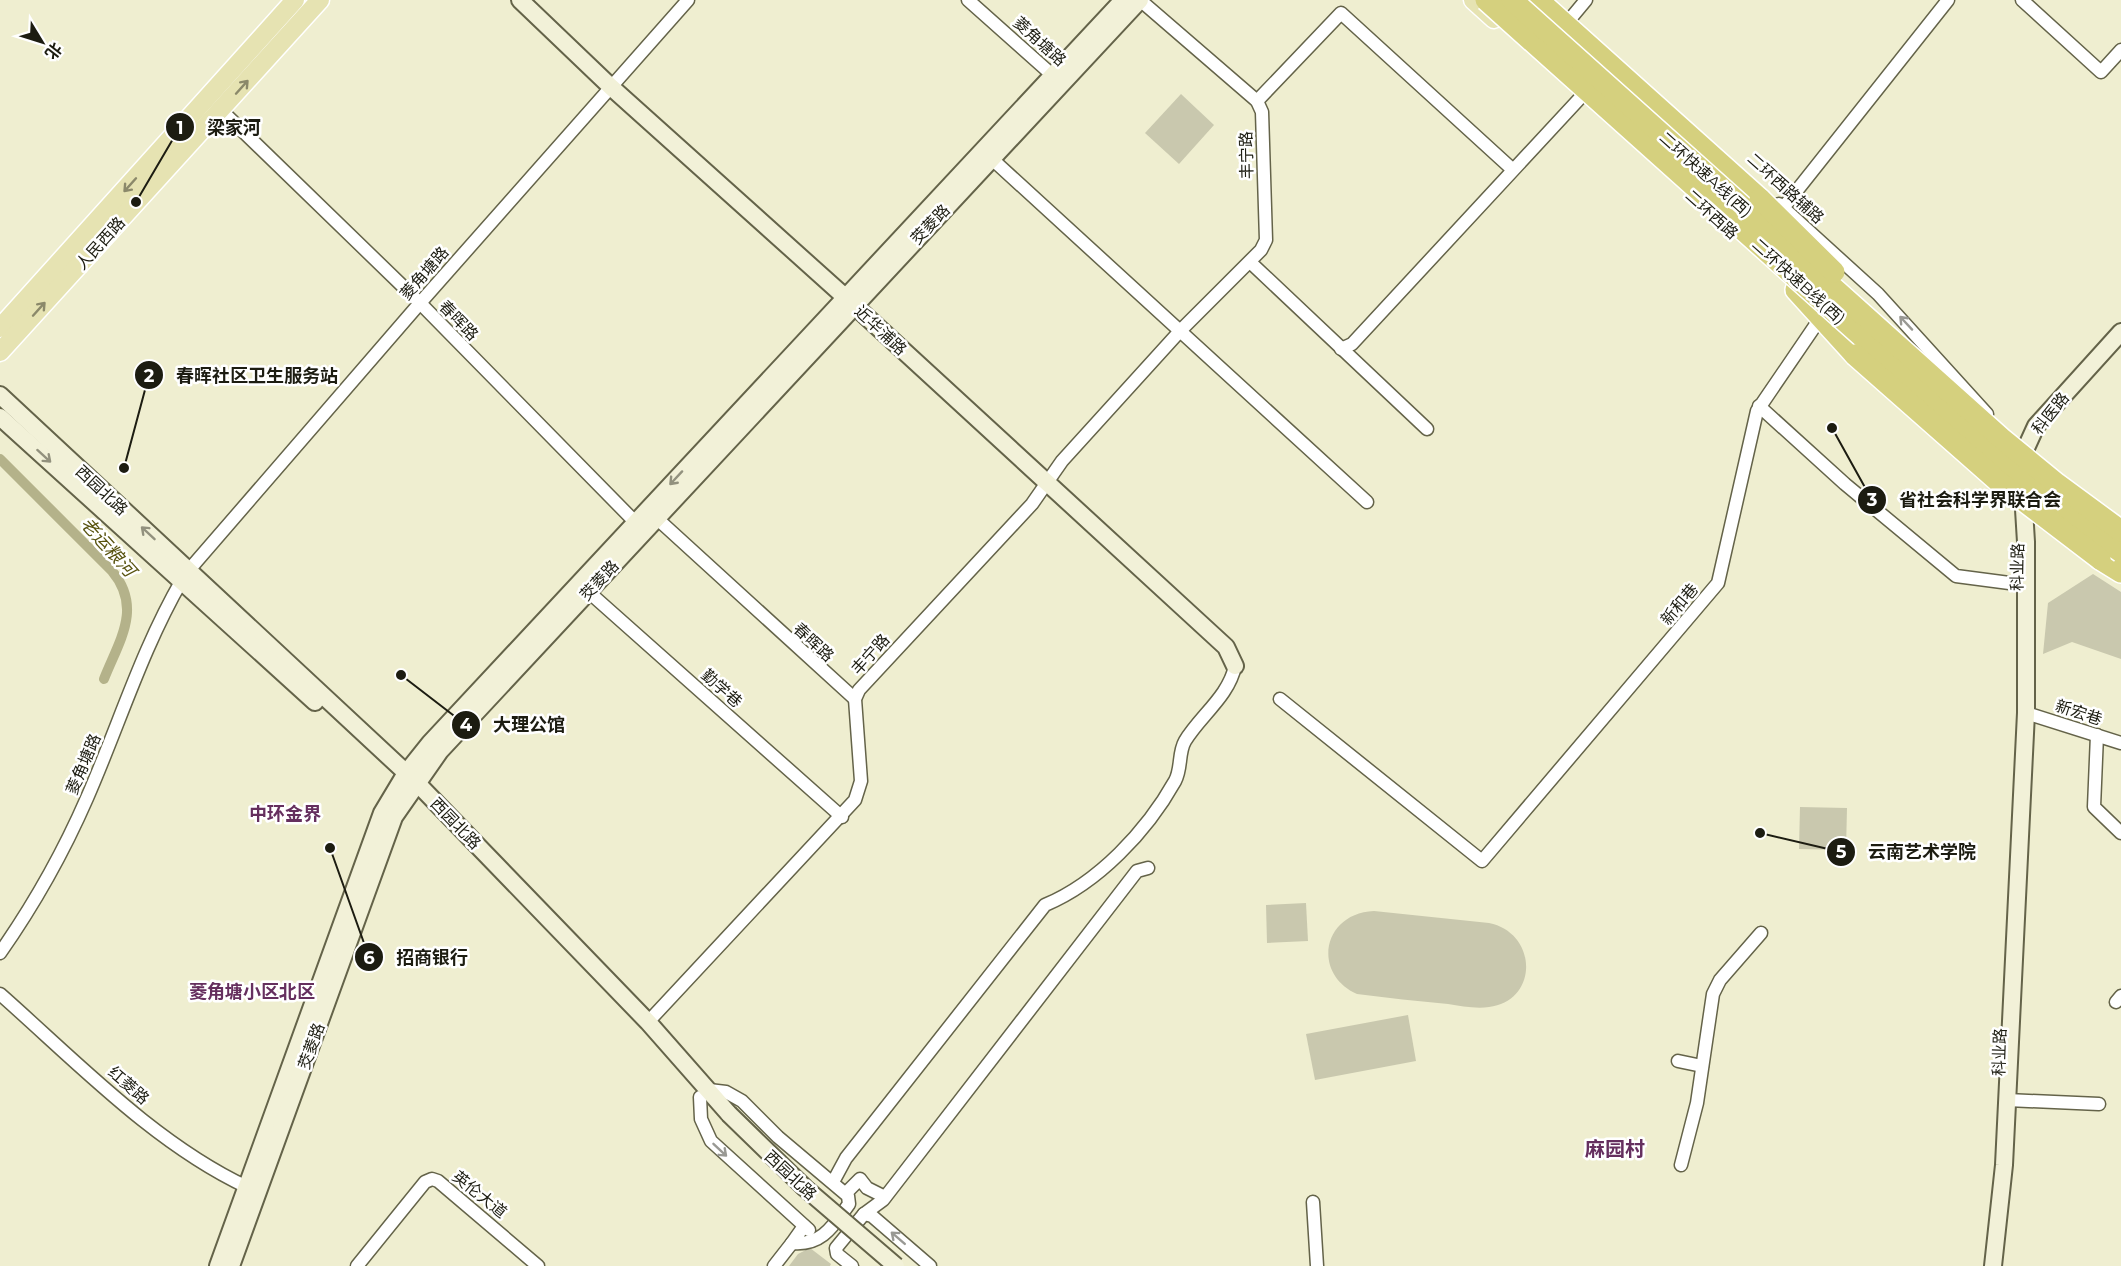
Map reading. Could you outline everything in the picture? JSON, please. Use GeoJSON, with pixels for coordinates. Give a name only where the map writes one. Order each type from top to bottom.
{"type":"FeatureCollection","features":[{"type":"Feature","properties":{"kind":"highway","name":"二环快速B线(西)"},"geometry":{"type":"LineString","coordinates":[[1486,0],[1976,439],[2116,556]]}},
{"type":"Feature","properties":{"kind":"highway","name":"二环快速A线(西)"},"geometry":{"type":"LineString","coordinates":[[1512,0],[2039,470],[2121,531]]}},
{"type":"Feature","properties":{"kind":"highway"},"geometry":{"type":"LineString","coordinates":[[1538,0],[1788,224],[1920,365]]}},
{"type":"Feature","properties":{"kind":"highway"},"geometry":{"type":"LineString","coordinates":[[1796,290],[1856,355],[2017,497],[2069,537],[2121,572]]}},
{"type":"Feature","properties":{"kind":"main road","name":"人民西路"},"geometry":{"type":"LineString","coordinates":[[0,328],[295,0]]}},
{"type":"Feature","properties":{"kind":"main road","name":"人民西路"},"geometry":{"type":"LineString","coordinates":[[0,352],[320,0]]}},
{"type":"Feature","properties":{"kind":"main road","name":"二环西路"},"geometry":{"type":"LineString","coordinates":[[1473,0],[2022,490],[2116,556]]}},
{"type":"Feature","properties":{"kind":"main road"},"geometry":{"type":"LineString","coordinates":[[1525,0],[1987,414],[2026,448],[2121,520]]}},
{"type":"Feature","properties":{"kind":"street","name":"近华浦路"},"geometry":{"type":"LineString","coordinates":[[520,0],[611,87],[850,302],[1226,647],[1235,666]]}},
{"type":"Feature","properties":{"kind":"street","name":"菱角塘路"},"geometry":{"type":"LineString","coordinates":[[0,952],[31,908],[53,870],[87,797],[161,617],[185,575],[420,303],[688,0]]}},
{"type":"Feature","properties":{"kind":"street","name":"菱角塘路"},"geometry":{"type":"LineString","coordinates":[[968,0],[1058,79]]}},
{"type":"Feature","properties":{"kind":"street","name":"茭菱路"},"geometry":{"type":"LineString","coordinates":[[850,302],[992,159],[1123,0]]}},
{"type":"Feature","properties":{"kind":"street","name":"茭菱路"},"geometry":{"type":"LineString","coordinates":[[231,1266],[394,817],[408,782],[430,743],[584,588],[1058,79],[1140,0]]}},
{"type":"Feature","properties":{"kind":"street"},"geometry":{"type":"LineString","coordinates":[[1140,0],[1257,101],[1341,13],[1512,169]]}},
{"type":"Feature","properties":{"kind":"street","name":"二环西路辅路"},"geometry":{"type":"LineString","coordinates":[[1551,0],[1878,294],[1987,414]]}},
{"type":"Feature","properties":{"kind":"street"},"geometry":{"type":"LineString","coordinates":[[1571,18],[1586,0]]}},
{"type":"Feature","properties":{"kind":"street"},"geometry":{"type":"LineString","coordinates":[[1783,208],[1948,0]]}},
{"type":"Feature","properties":{"kind":"street"},"geometry":{"type":"LineString","coordinates":[[2022,0],[2101,72],[2121,50]]}},
{"type":"Feature","properties":{"kind":"street"},"geometry":{"type":"LineString","coordinates":[[1341,349],[1352,344],[1581,97]]}},
{"type":"Feature","properties":{"kind":"street","name":"丰宁路"},"geometry":{"type":"LineString","coordinates":[[648,1022],[842,817],[855,800],[861,781],[855,699],[887,659],[1032,504],[1062,461],[1180,331],[1250,262],[1266,240],[1262,112],[1257,101]]}},
{"type":"Feature","properties":{"kind":"street","name":"春晖路"},"geometry":{"type":"LineString","coordinates":[[221,110],[420,303],[639,527]]}},
{"type":"Feature","properties":{"kind":"street"},"geometry":{"type":"LineString","coordinates":[[992,159],[1367,502]]}},
{"type":"Feature","properties":{"kind":"street"},"geometry":{"type":"LineString","coordinates":[[1250,262],[1427,429]]}},
{"type":"Feature","properties":{"kind":"street"},"geometry":{"type":"LineString","coordinates":[[1796,290],[1817,323],[1850,361],[2023,513],[2057,534],[2116,556]]}},
{"type":"Feature","properties":{"kind":"street","name":"新和巷"},"geometry":{"type":"LineString","coordinates":[[1280,699],[1482,861],[1718,584],[1759,406],[1817,323]]}},
{"type":"Feature","properties":{"kind":"street","name":"科医路"},"geometry":{"type":"LineString","coordinates":[[2023,513],[2022,490],[2026,448],[2036,426],[2121,332]]}},
{"type":"Feature","properties":{"kind":"street","name":"西园北路"},"geometry":{"type":"LineString","coordinates":[[0,396],[185,575],[408,782],[648,1022],[725,1118],[798,1195],[881,1266]]}},
{"type":"Feature","properties":{"kind":"street"},"geometry":{"type":"LineString","coordinates":[[1759,406],[1845,484],[1956,576],[2017,584]]}},
{"type":"Feature","properties":{"kind":"street","name":"西园北路"},"geometry":{"type":"LineString","coordinates":[[0,417],[185,575]]}},
{"type":"Feature","properties":{"kind":"street","name":"科业路"},"geometry":{"type":"LineString","coordinates":[[1982,1266],[1997,1100],[2016,712],[2016,542],[2023,513]]}},
{"type":"Feature","properties":{"kind":"street","name":"科业路"},"geometry":{"type":"LineString","coordinates":[[1993,1266],[2004,1165],[2026,713],[2027,551],[2023,513]]}},
{"type":"Feature","properties":{"kind":"street","name":"春晖路"},"geometry":{"type":"LineString","coordinates":[[652,514],[855,699]]}},
{"type":"Feature","properties":{"kind":"street","name":"勤学巷"},"geometry":{"type":"LineString","coordinates":[[584,588],[842,817]]}},
{"type":"Feature","properties":{"kind":"street"},"geometry":{"type":"LineString","coordinates":[[833,1182],[846,1158],[1045,905],[1072,894],[1105,868],[1142,827],[1176,780],[1185,740],[1227,688],[1235,666]]}},
{"type":"Feature","properties":{"kind":"street","name":"新宏巷"},"geometry":{"type":"LineString","coordinates":[[2026,713],[2121,743]]}},
{"type":"Feature","properties":{"kind":"street"},"geometry":{"type":"LineString","coordinates":[[2097,735],[2094,807],[2121,833]]}},
{"type":"Feature","properties":{"kind":"street","name":"茭菱路"},"geometry":{"type":"LineString","coordinates":[[218,1266],[382,813],[408,782]]}},
{"type":"Feature","properties":{"kind":"street","name":"西园北路"},"geometry":{"type":"LineString","coordinates":[[408,782],[639,1028],[705,1094]]}},
{"type":"Feature","properties":{"kind":"street"},"geometry":{"type":"LineString","coordinates":[[852,1266],[837,1254],[836,1248],[864,1214],[885,1197],[1137,871],[1148,868]]}},
{"type":"Feature","properties":{"kind":"street"},"geometry":{"type":"LineString","coordinates":[[1681,1165],[1696,1103],[1713,994],[1720,980],[1761,933]]}},
{"type":"Feature","properties":{"kind":"street","name":"红菱路"},"geometry":{"type":"LineString","coordinates":[[0,994],[141,1118],[217,1172],[247,1187]]}},
{"type":"Feature","properties":{"kind":"street"},"geometry":{"type":"LineString","coordinates":[[1678,1061],[1702,1066]]}},
{"type":"Feature","properties":{"kind":"street"},"geometry":{"type":"LineString","coordinates":[[792,1243],[811,1242],[817,1237],[824,1237],[849,1204],[850,1199],[846,1193],[778,1137],[742,1101],[726,1092],[705,1094],[701,1119],[711,1142],[817,1237]]}},
{"type":"Feature","properties":{"kind":"street"},"geometry":{"type":"LineString","coordinates":[[2007,1100],[2099,1104]]}},
{"type":"Feature","properties":{"kind":"street","name":"西园北路"},"geometry":{"type":"LineString","coordinates":[[725,1118],[896,1266]]}},
{"type":"Feature","properties":{"kind":"street","name":"英伦大道"},"geometry":{"type":"LineString","coordinates":[[357,1266],[425,1182],[432,1179],[455,1195],[538,1266]]}},
{"type":"Feature","properties":{"kind":"street"},"geometry":{"type":"LineString","coordinates":[[846,1193],[860,1179],[867,1188],[885,1197]]}},
{"type":"Feature","properties":{"kind":"street"},"geometry":{"type":"LineString","coordinates":[[1313,1202],[1317,1266]]}},
{"type":"Feature","properties":{"kind":"street"},"geometry":{"type":"LineString","coordinates":[[864,1214],[872,1216],[930,1266]]}},
{"type":"Feature","properties":{"kind":"street"},"geometry":{"type":"LineString","coordinates":[[774,1266],[804,1226]]}},
{"type":"Feature","properties":{"kind":"green space"},"geometry":{"type":"Polygon","coordinates":[[[1181,94],[1214,125],[1179,164],[1145,133],[1181,94]]]}},
{"type":"Feature","properties":{"kind":"green space"},"geometry":{"type":"Polygon","coordinates":[[[2093,574],[2121,592],[2121,659],[2072,642],[2043,654],[2048,603],[2093,574]]]}},
{"type":"Feature","properties":{"kind":"green space"},"geometry":{"type":"Polygon","coordinates":[[[1800,807],[1847,808],[1846,850],[1799,849],[1800,807]]]}},
{"type":"Feature","properties":{"kind":"green space"},"geometry":{"type":"Polygon","coordinates":[[[1306,903],[1308,941],[1267,943],[1266,905],[1306,903]]]}},
{"type":"Feature","properties":{"kind":"green space"},"geometry":{"type":"Polygon","coordinates":[[[1374,911],[1489,923],[1505,929],[1517,940],[1524,952],[1526,966],[1524,980],[1517,993],[1505,1002],[1484,1008],[1357,994],[1342,984],[1333,972],[1329,959],[1329,945],[1334,933],[1343,922],[1357,914],[1374,911]]]}},
{"type":"Feature","properties":{"kind":"green space"},"geometry":{"type":"Polygon","coordinates":[[[1408,1015],[1416,1061],[1315,1080],[1306,1034],[1408,1015]]]}},
{"type":"Feature","properties":{"kind":"green space"},"geometry":{"type":"Polygon","coordinates":[[[810,1248],[831,1264],[830,1266],[789,1266],[798,1254],[810,1248]]]}},
{"type":"Feature","properties":{"kind":"waterway","name":"老运粮河"},"geometry":{"type":"LineString","coordinates":[[0,459],[112,571],[121,585],[126,598],[125,625],[104,679]]}},
{"type":"Feature","properties":{"kind":"place","name":"梁家河"},"geometry":{"type":"Point","coordinates":[136,202]}},
{"type":"Feature","properties":{"kind":"place","name":"省社会科学界联合会"},"geometry":{"type":"Point","coordinates":[1832,428]}},
{"type":"Feature","properties":{"kind":"place","name":"春晖社区卫生服务站"},"geometry":{"type":"Point","coordinates":[124,468]}},
{"type":"Feature","properties":{"kind":"place","name":"大理公馆"},"geometry":{"type":"Point","coordinates":[401,675]}},
{"type":"Feature","properties":{"kind":"place","name":"云南艺术学院"},"geometry":{"type":"Point","coordinates":[1760,833]}},
{"type":"Feature","properties":{"kind":"place","name":"招商银行"},"geometry":{"type":"Point","coordinates":[330,848]}},
{"type":"Feature","properties":{"kind":"district","name":"中环金界"},"geometry":{"type":"Point","coordinates":[285,814]}},
{"type":"Feature","properties":{"kind":"district","name":"菱角塘小区北区"},"geometry":{"type":"Point","coordinates":[252,992]}},
{"type":"Feature","properties":{"kind":"district","name":"麻园村"},"geometry":{"type":"Point","coordinates":[1615,1149]}}]}
